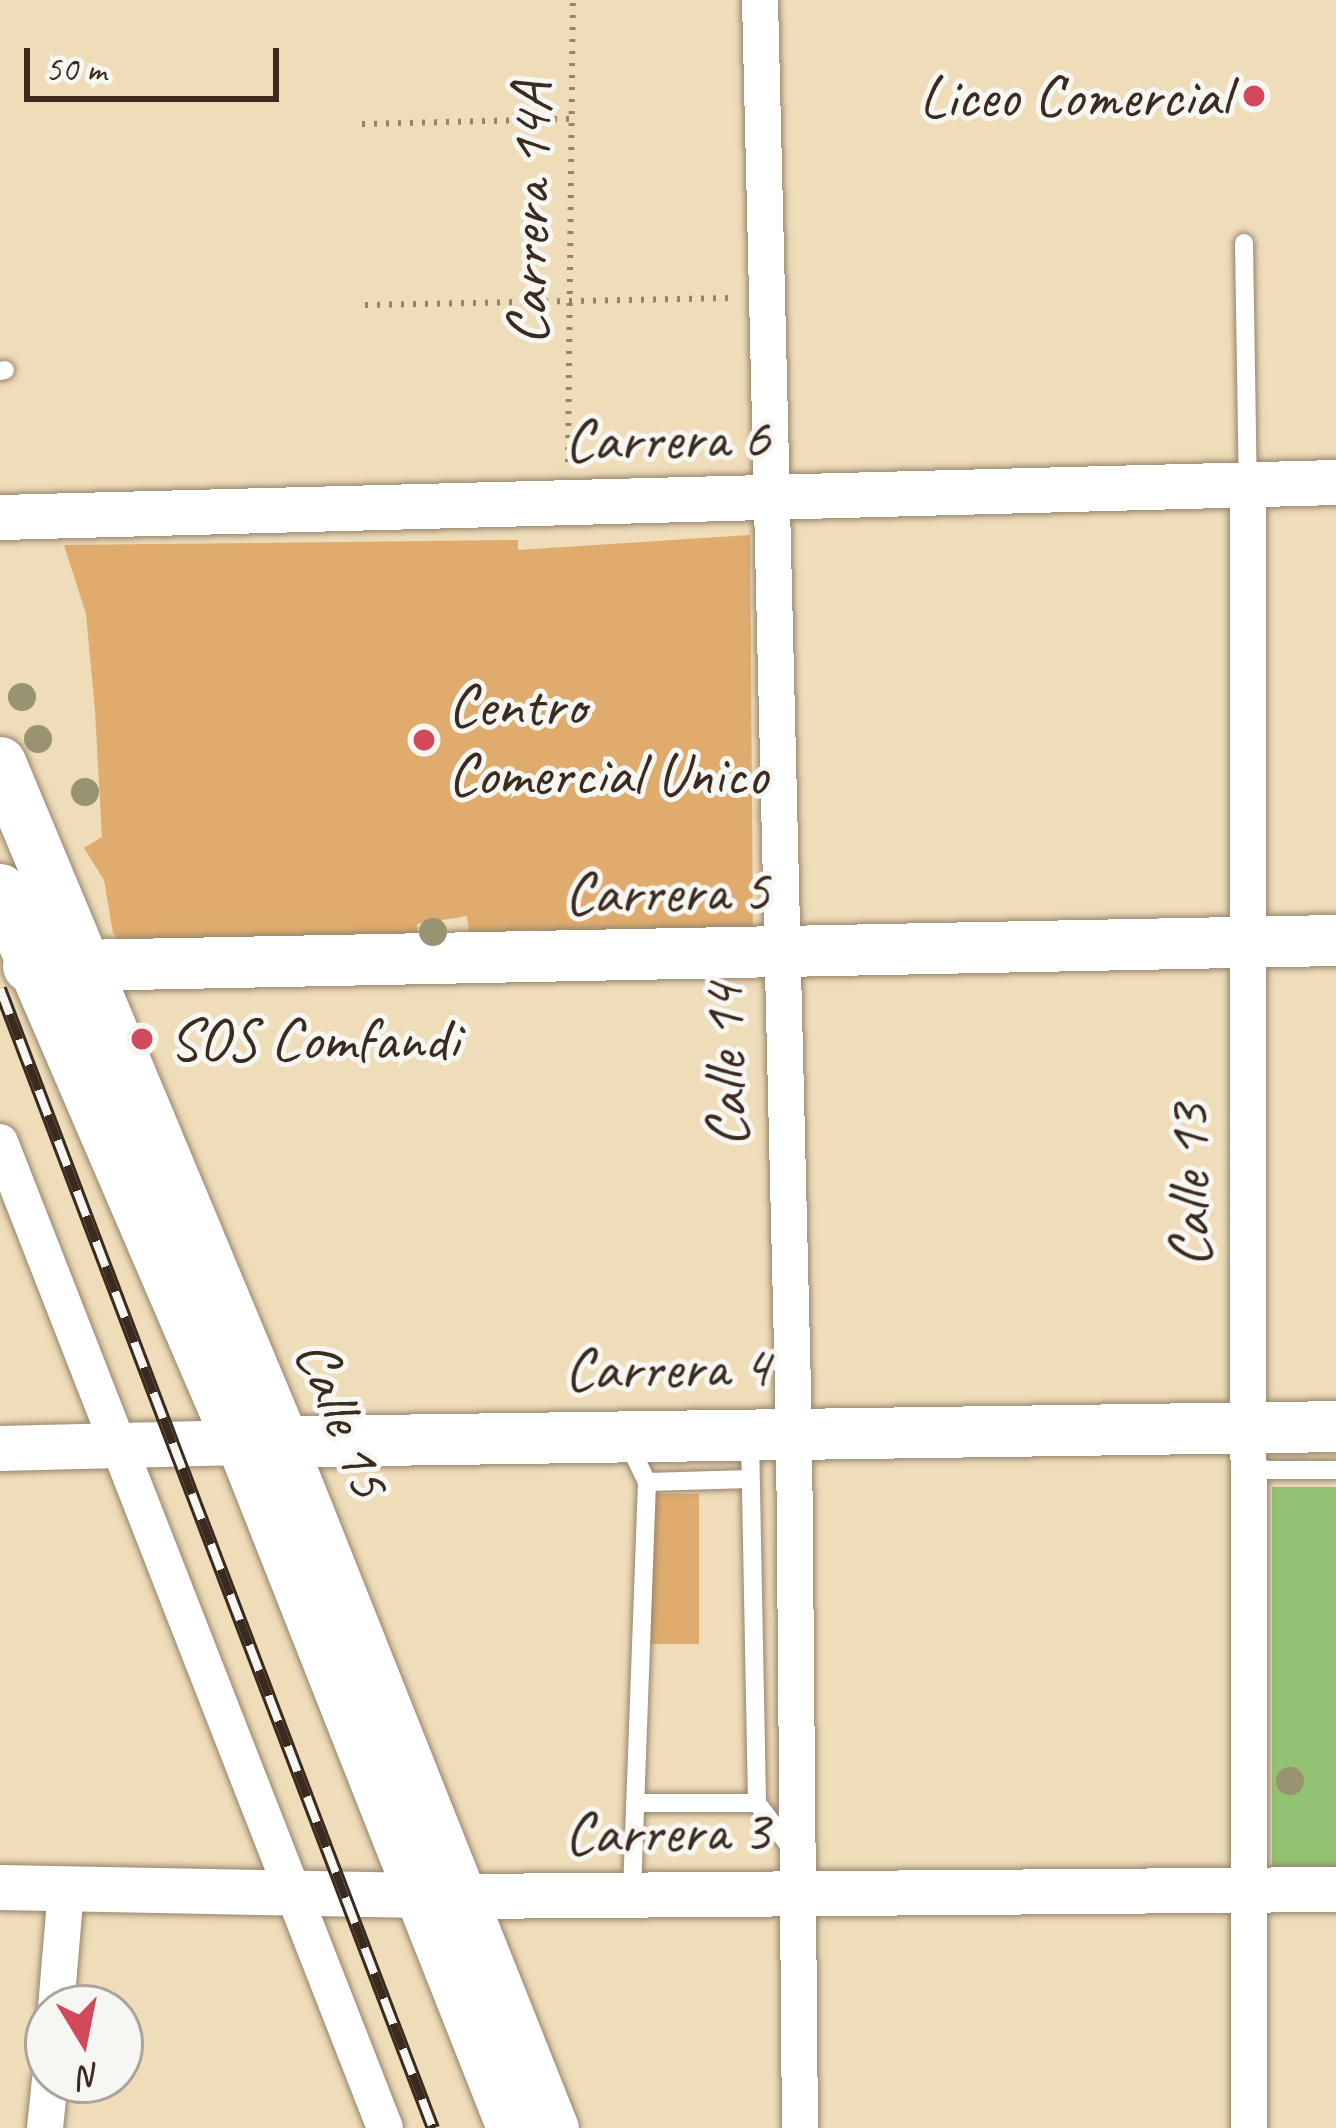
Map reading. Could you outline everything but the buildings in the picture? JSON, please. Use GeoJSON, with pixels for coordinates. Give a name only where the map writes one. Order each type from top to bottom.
{"type":"FeatureCollection","features":[{"type":"Feature","properties":{"kind":"main road","name":"Calle 15"},"geometry":{"type":"LineString","coordinates":[[0,762],[260,1442]]}},
{"type":"Feature","properties":{"kind":"main road","name":"Calle 15"},"geometry":{"type":"LineString","coordinates":[[0,889],[14,966],[260,1442]]}},
{"type":"Feature","properties":{"kind":"main road","name":"Carrera 5"},"geometry":{"type":"LineString","coordinates":[[14,966],[778,956],[1336,940]]}},
{"type":"Feature","properties":{"kind":"main road","name":"Carrera 4"},"geometry":{"type":"LineString","coordinates":[[260,1442],[625,1435],[765,1448],[1250,1449],[1336,1426]]}},
{"type":"Feature","properties":{"kind":"street","name":"Calle 14"},"geometry":{"type":"LineString","coordinates":[[760,0],[778,956],[765,1448],[800,1875],[800,2128]]}},
{"type":"Feature","properties":{"kind":"street","name":"Carrera 6"},"geometry":{"type":"LineString","coordinates":[[0,517],[1336,482]]}},
{"type":"Feature","properties":{"kind":"street","name":"Calle 13"},"geometry":{"type":"LineString","coordinates":[[1248,484],[1243,940],[1250,1449],[1250,2128]]}},
{"type":"Feature","properties":{"kind":"street"},"geometry":{"type":"LineString","coordinates":[[0,1142],[385,2128]]}},
{"type":"Feature","properties":{"kind":"street","name":"Carrera 4"},"geometry":{"type":"LineString","coordinates":[[0,1448],[260,1442]]}},
{"type":"Feature","properties":{"kind":"street","name":"Calle 15"},"geometry":{"type":"LineString","coordinates":[[260,1442],[412,1895],[509,2128]]}},
{"type":"Feature","properties":{"kind":"street","name":"Calle 15"},"geometry":{"type":"LineString","coordinates":[[260,1442],[462,1896],[556,2128]]}},
{"type":"Feature","properties":{"kind":"street","name":"Carrera 3"},"geometry":{"type":"LineString","coordinates":[[0,1887],[462,1896],[632,1893],[800,1875],[1336,1889]]}},
{"type":"Feature","properties":{"kind":"street"},"geometry":{"type":"LineString","coordinates":[[58,1984],[67,1889]]}},
{"type":"Feature","properties":{"kind":"lane","name":"Calle 13"},"geometry":{"type":"LineString","coordinates":[[1244,243],[1248,484]]}},
{"type":"Feature","properties":{"kind":"lane"},"geometry":{"type":"LineString","coordinates":[[625,1435],[647,1482],[632,1893]]}},
{"type":"Feature","properties":{"kind":"lane"},"geometry":{"type":"LineString","coordinates":[[647,1482],[765,1448],[757,1803],[800,1875]]}},
{"type":"Feature","properties":{"kind":"lane"},"geometry":{"type":"LineString","coordinates":[[1250,1449],[1336,1470]]}},
{"type":"Feature","properties":{"kind":"lane"},"geometry":{"type":"LineString","coordinates":[[635,1803],[757,1803]]}},
{"type":"Feature","properties":{"kind":"path","name":"Carrera 14A"},"geometry":{"type":"LineString","coordinates":[[568,501],[573,0]]}},
{"type":"Feature","properties":{"kind":"path"},"geometry":{"type":"LineString","coordinates":[[362,124],[572,119]]}},
{"type":"Feature","properties":{"kind":"path"},"geometry":{"type":"LineString","coordinates":[[365,305],[767,297]]}},
{"type":"Feature","properties":{"kind":"green space"},"geometry":{"type":"Polygon","coordinates":[[[1272,1487],[1336,1487],[1336,1867],[1272,1867],[1272,1487]]]}},
{"type":"Feature","properties":{"kind":"railway"},"geometry":{"type":"LineString","coordinates":[[0,989],[433,2128]]}},
{"type":"Feature","properties":{"kind":"place","name":"Liceo Comercial"},"geometry":{"type":"Point","coordinates":[1254,96]}},
{"type":"Feature","properties":{"kind":"place","name":"Centro Comercial Unico"},"geometry":{"type":"Point","coordinates":[424,740]}},
{"type":"Feature","properties":{"kind":"place","name":"SOS Comfandi"},"geometry":{"type":"Point","coordinates":[142,1039]}}]}
